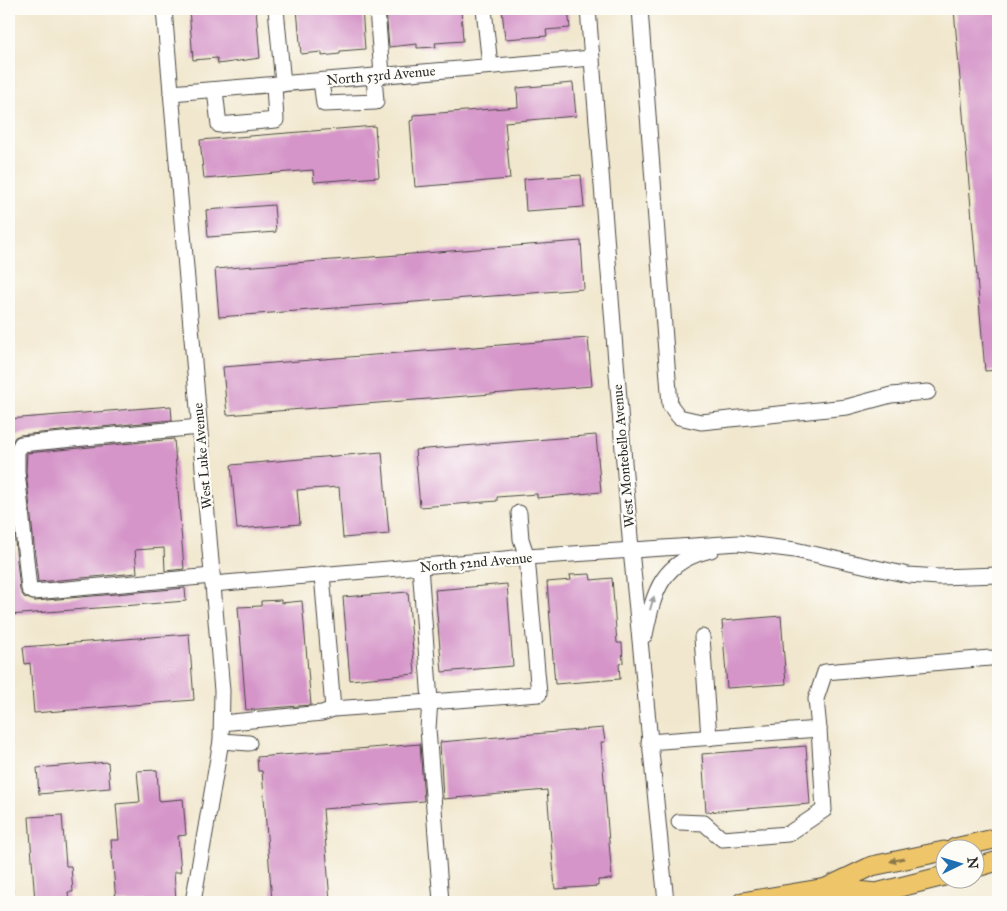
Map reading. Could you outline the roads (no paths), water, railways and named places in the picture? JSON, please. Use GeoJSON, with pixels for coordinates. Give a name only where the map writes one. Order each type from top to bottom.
{"type":"FeatureCollection","features":[{"type":"Feature","properties":{"kind":"main road"},"geometry":{"type":"LineString","coordinates":[[984,841],[998,838]]}},
{"type":"Feature","properties":{"kind":"main road"},"geometry":{"type":"LineString","coordinates":[[826,888],[872,866],[934,853]]}},
{"type":"Feature","properties":{"kind":"main road"},"geometry":{"type":"LineString","coordinates":[[984,866],[998,862]]}},
{"type":"Feature","properties":{"kind":"main road"},"geometry":{"type":"LineString","coordinates":[[742,902],[826,888],[876,893],[934,878]]}},
{"type":"Feature","properties":{"kind":"street","name":"West Luke Avenue"},"geometry":{"type":"LineString","coordinates":[[164,9],[212,580],[222,723],[221,741],[193,902]]}},
{"type":"Feature","properties":{"kind":"street"},"geometry":{"type":"LineString","coordinates":[[215,90],[219,125],[276,120],[279,84],[276,9]]}},
{"type":"Feature","properties":{"kind":"street"},"geometry":{"type":"LineString","coordinates":[[321,80],[324,104],[376,102],[378,76],[377,9]]}},
{"type":"Feature","properties":{"kind":"street"},"geometry":{"type":"LineString","coordinates":[[484,9],[490,66]]}},
{"type":"Feature","properties":{"kind":"street","name":"West Montebello Avenue"},"geometry":{"type":"LineString","coordinates":[[588,9],[631,550],[666,902]]}},
{"type":"Feature","properties":{"kind":"street"},"geometry":{"type":"LineString","coordinates":[[640,9],[670,405],[679,417],[700,422],[847,407],[891,395],[928,392]]}},
{"type":"Feature","properties":{"kind":"street","name":"North 53rd Avenue"},"geometry":{"type":"LineString","coordinates":[[171,94],[592,58]]}},
{"type":"Feature","properties":{"kind":"street","name":"North 52nd Avenue"},"geometry":{"type":"LineString","coordinates":[[199,427],[21,444],[17,452],[16,471],[28,589],[34,592],[322,574],[527,557],[740,543],[795,550],[908,575],[939,577],[998,575]]}},
{"type":"Feature","properties":{"kind":"street"},"geometry":{"type":"LineString","coordinates":[[222,723],[322,713],[333,709],[538,694],[527,557],[521,539],[519,513]]}},
{"type":"Feature","properties":{"kind":"street","name":"North 52nd Avenue"},"geometry":{"type":"LineString","coordinates":[[642,651],[650,611],[661,581],[677,565],[699,553],[740,543]]}},
{"type":"Feature","properties":{"kind":"street"},"geometry":{"type":"LineString","coordinates":[[420,566],[430,701],[428,728],[440,902]]}},
{"type":"Feature","properties":{"kind":"street"},"geometry":{"type":"LineString","coordinates":[[322,574],[333,709]]}},
{"type":"Feature","properties":{"kind":"street"},"geometry":{"type":"LineString","coordinates":[[702,637],[709,738]]}},
{"type":"Feature","properties":{"kind":"street"},"geometry":{"type":"LineString","coordinates":[[679,822],[704,823],[722,839],[788,834],[824,810],[816,699],[825,672],[990,658]]}},
{"type":"Feature","properties":{"kind":"street"},"geometry":{"type":"LineString","coordinates":[[650,742],[818,729]]}},
{"type":"Feature","properties":{"kind":"street"},"geometry":{"type":"LineString","coordinates":[[221,741],[249,743]]}},
{"type":"Feature","properties":{"kind":"railway"},"geometry":{"type":"LineString","coordinates":[[9,866],[11,902]]}}]}
